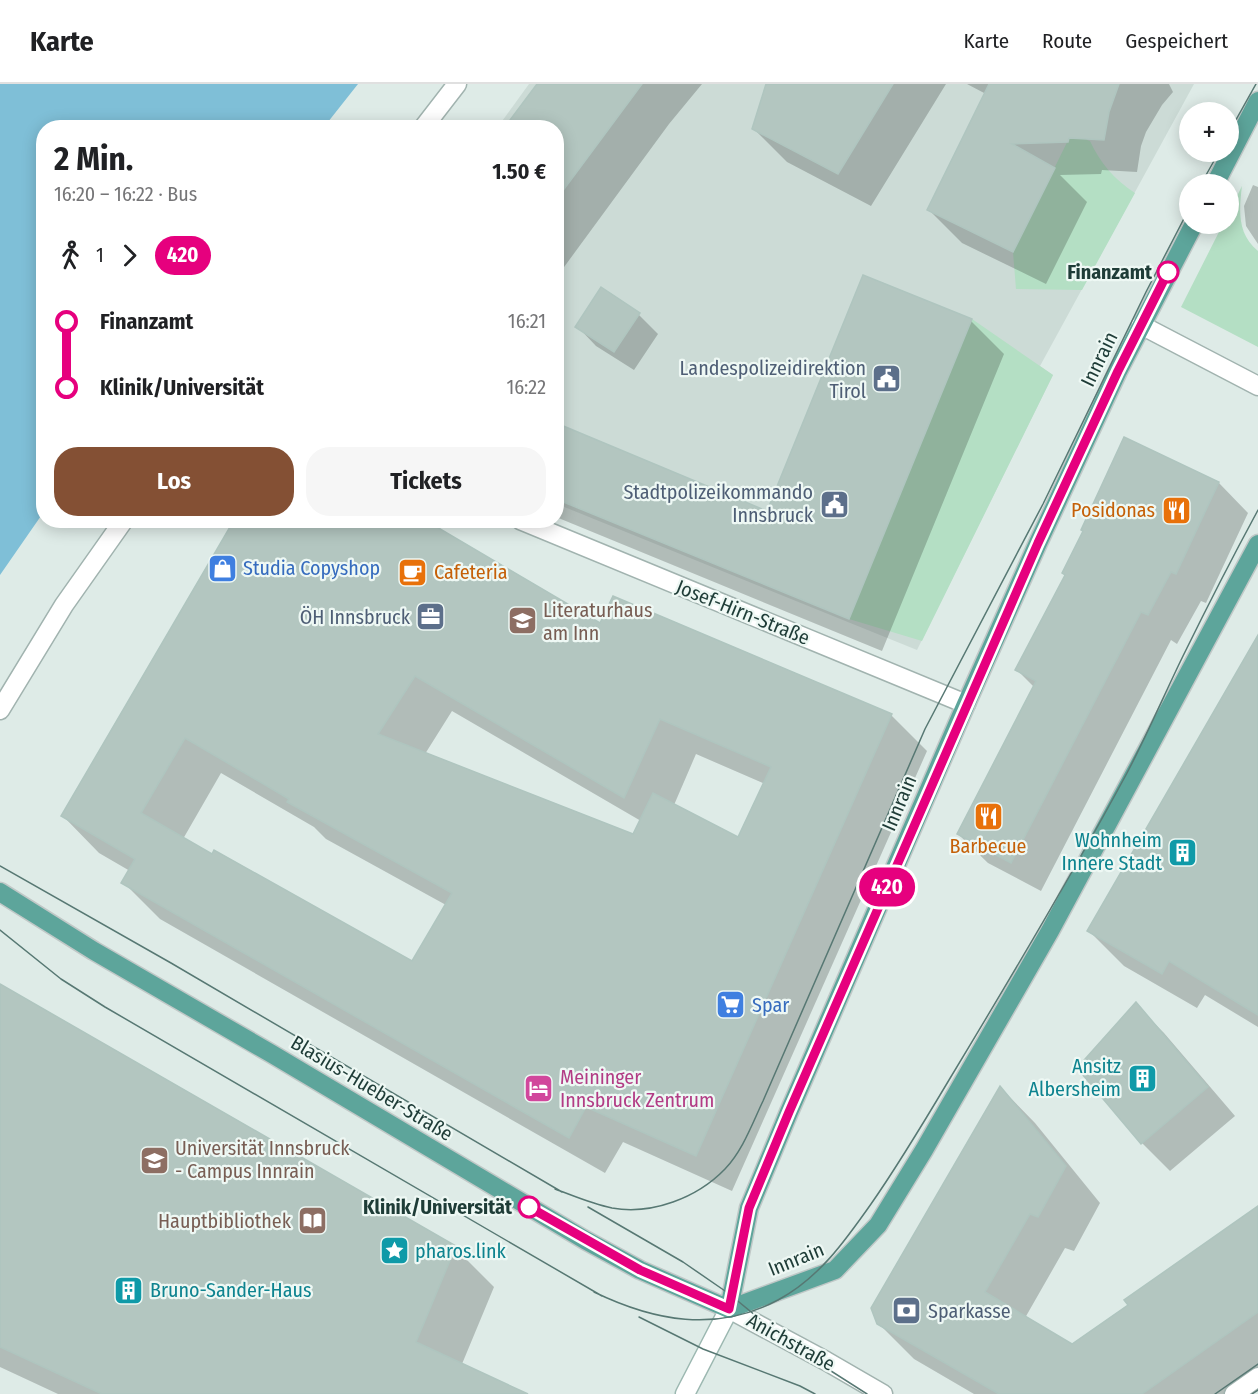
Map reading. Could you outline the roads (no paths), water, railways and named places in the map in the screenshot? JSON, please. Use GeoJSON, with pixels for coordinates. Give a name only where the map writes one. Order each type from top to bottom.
{"type":"FeatureCollection","features":[{"type":"Feature","properties":{"kind":"main road"},"geometry":{"type":"LineString","coordinates":[[1220,174],[1258,101]]}},
{"type":"Feature","properties":{"kind":"main road","name":"Innrain"},"geometry":{"type":"LineString","coordinates":[[729,1309],[749,1208],[966,704],[1038,543],[1141,325],[1189,234]]}},
{"type":"Feature","properties":{"kind":"main road","name":"Innrain"},"geometry":{"type":"LineString","coordinates":[[729,1309],[836,1270],[878,1225],[924,1150],[1050,931],[1258,544]]}},
{"type":"Feature","properties":{"kind":"main road","name":"Blasius-Hueber-Straße"},"geometry":{"type":"LineString","coordinates":[[0,892],[93,951],[272,1054],[585,1240],[640,1270],[729,1309]]}},
{"type":"Feature","properties":{"kind":"street"},"geometry":{"type":"LineString","coordinates":[[429,120],[457,84]]}},
{"type":"Feature","properties":{"kind":"street","name":"Innrain"},"geometry":{"type":"LineString","coordinates":[[1141,325],[1258,386]]}},
{"type":"Feature","properties":{"kind":"street"},"geometry":{"type":"LineString","coordinates":[[0,710],[64,605],[118,528]]}},
{"type":"Feature","properties":{"kind":"street","name":"Josef-Hirn-Straße"},"geometry":{"type":"LineString","coordinates":[[539,528],[966,704]]}},
{"type":"Feature","properties":{"kind":"street","name":"Innrain"},"geometry":{"type":"LineString","coordinates":[[685,1394],[729,1309]]}},
{"type":"Feature","properties":{"kind":"street","name":"Anichstraße"},"geometry":{"type":"LineString","coordinates":[[729,1309],[883,1394]]}},
{"type":"Feature","properties":{"kind":"street"},"geometry":{"type":"LineString","coordinates":[[1234,1394],[1258,1377]]}},
{"type":"Feature","properties":{"kind":"water"},"geometry":{"type":"Polygon","coordinates":[[[0,84],[358,84],[330,120],[36,120],[36,523],[0,575],[0,84]]]}},
{"type":"Feature","properties":{"kind":"tram line"},"geometry":{"type":"LineString","coordinates":[[1239,114],[1256,84]]}},
{"type":"Feature","properties":{"kind":"tram line"},"geometry":{"type":"LineString","coordinates":[[1207,174],[1213,162]]}},
{"type":"Feature","properties":{"kind":"tram line"},"geometry":{"type":"LineString","coordinates":[[555,1189],[612,1208],[643,1209],[673,1202],[701,1188],[725,1169],[737,1154],[763,1101],[925,729],[1043,504],[1179,228]]}},
{"type":"Feature","properties":{"kind":"tram line"},"geometry":{"type":"LineString","coordinates":[[594,1292],[639,1310],[662,1316],[708,1320],[732,1317],[755,1310],[793,1291],[830,1258],[861,1218],[901,1158],[1062,889],[1142,744],[1201,619],[1258,510]]}},
{"type":"Feature","properties":{"kind":"tram line"},"geometry":{"type":"LineString","coordinates":[[0,866],[171,963],[562,1192]]}},
{"type":"Feature","properties":{"kind":"tram line"},"geometry":{"type":"LineString","coordinates":[[0,930],[61,979],[105,1007],[602,1296]]}},
{"type":"Feature","properties":{"kind":"tram line"},"geometry":{"type":"LineString","coordinates":[[588,1207],[683,1262],[728,1293],[795,1348],[867,1394]]}},
{"type":"Feature","properties":{"kind":"tram line"},"geometry":{"type":"LineString","coordinates":[[639,1317],[703,1349],[800,1386],[815,1394]]}},
{"type":"Feature","properties":{"kind":"tram line"},"geometry":{"type":"LineString","coordinates":[[1215,1394],[1258,1364]]}},
{"type":"Feature","properties":{"kind":"tram line"},"geometry":{"type":"LineString","coordinates":[[1252,1394],[1258,1390]]}},
{"type":"Feature","properties":{"kind":"place","name":"Finanzamt"},"geometry":{"type":"Point","coordinates":[1168,272]}},
{"type":"Feature","properties":{"kind":"place","name":"Landespolizeidirektion Tirol"},"geometry":{"type":"Point","coordinates":[887,379]}},
{"type":"Feature","properties":{"kind":"place","name":"Stadtpolizeikommando Innsbruck"},"geometry":{"type":"Point","coordinates":[834,504]}},
{"type":"Feature","properties":{"kind":"place","name":"Posidonas"},"geometry":{"type":"Point","coordinates":[1176,510]}},
{"type":"Feature","properties":{"kind":"place","name":"Studia Copyshop"},"geometry":{"type":"Point","coordinates":[222,568]}},
{"type":"Feature","properties":{"kind":"place","name":"Cafeteria"},"geometry":{"type":"Point","coordinates":[413,572]}},
{"type":"Feature","properties":{"kind":"place","name":"ÖH Innsbruck"},"geometry":{"type":"Point","coordinates":[431,617]}},
{"type":"Feature","properties":{"kind":"place","name":"Literaturhaus am Inn"},"geometry":{"type":"Point","coordinates":[522,621]}},
{"type":"Feature","properties":{"kind":"place","name":"Barbecue"},"geometry":{"type":"Point","coordinates":[988,816]}},
{"type":"Feature","properties":{"kind":"place","name":"Wohnheim Innere Stadt"},"geometry":{"type":"Point","coordinates":[1183,852]}},
{"type":"Feature","properties":{"kind":"place","name":"Spar"},"geometry":{"type":"Point","coordinates":[731,1005]}},
{"type":"Feature","properties":{"kind":"place","name":"Ansitz Albersheim"},"geometry":{"type":"Point","coordinates":[1142,1078]}},
{"type":"Feature","properties":{"kind":"place","name":"Meininger Innsbruck Zentrum"},"geometry":{"type":"Point","coordinates":[539,1088]}},
{"type":"Feature","properties":{"kind":"place","name":"Universität Innsbruck - Campus Innrain"},"geometry":{"type":"Point","coordinates":[154,1160]}},
{"type":"Feature","properties":{"kind":"place","name":"Klinik/Universität"},"geometry":{"type":"Point","coordinates":[529,1207]}},
{"type":"Feature","properties":{"kind":"place","name":"Hauptbibliothek"},"geometry":{"type":"Point","coordinates":[312,1221]}},
{"type":"Feature","properties":{"kind":"place","name":"pharos.link"},"geometry":{"type":"Point","coordinates":[394,1251]}},
{"type":"Feature","properties":{"kind":"place","name":"Bruno-Sander-Haus"},"geometry":{"type":"Point","coordinates":[129,1290]}},
{"type":"Feature","properties":{"kind":"place","name":"Sparkasse"},"geometry":{"type":"Point","coordinates":[907,1311]}}]}
